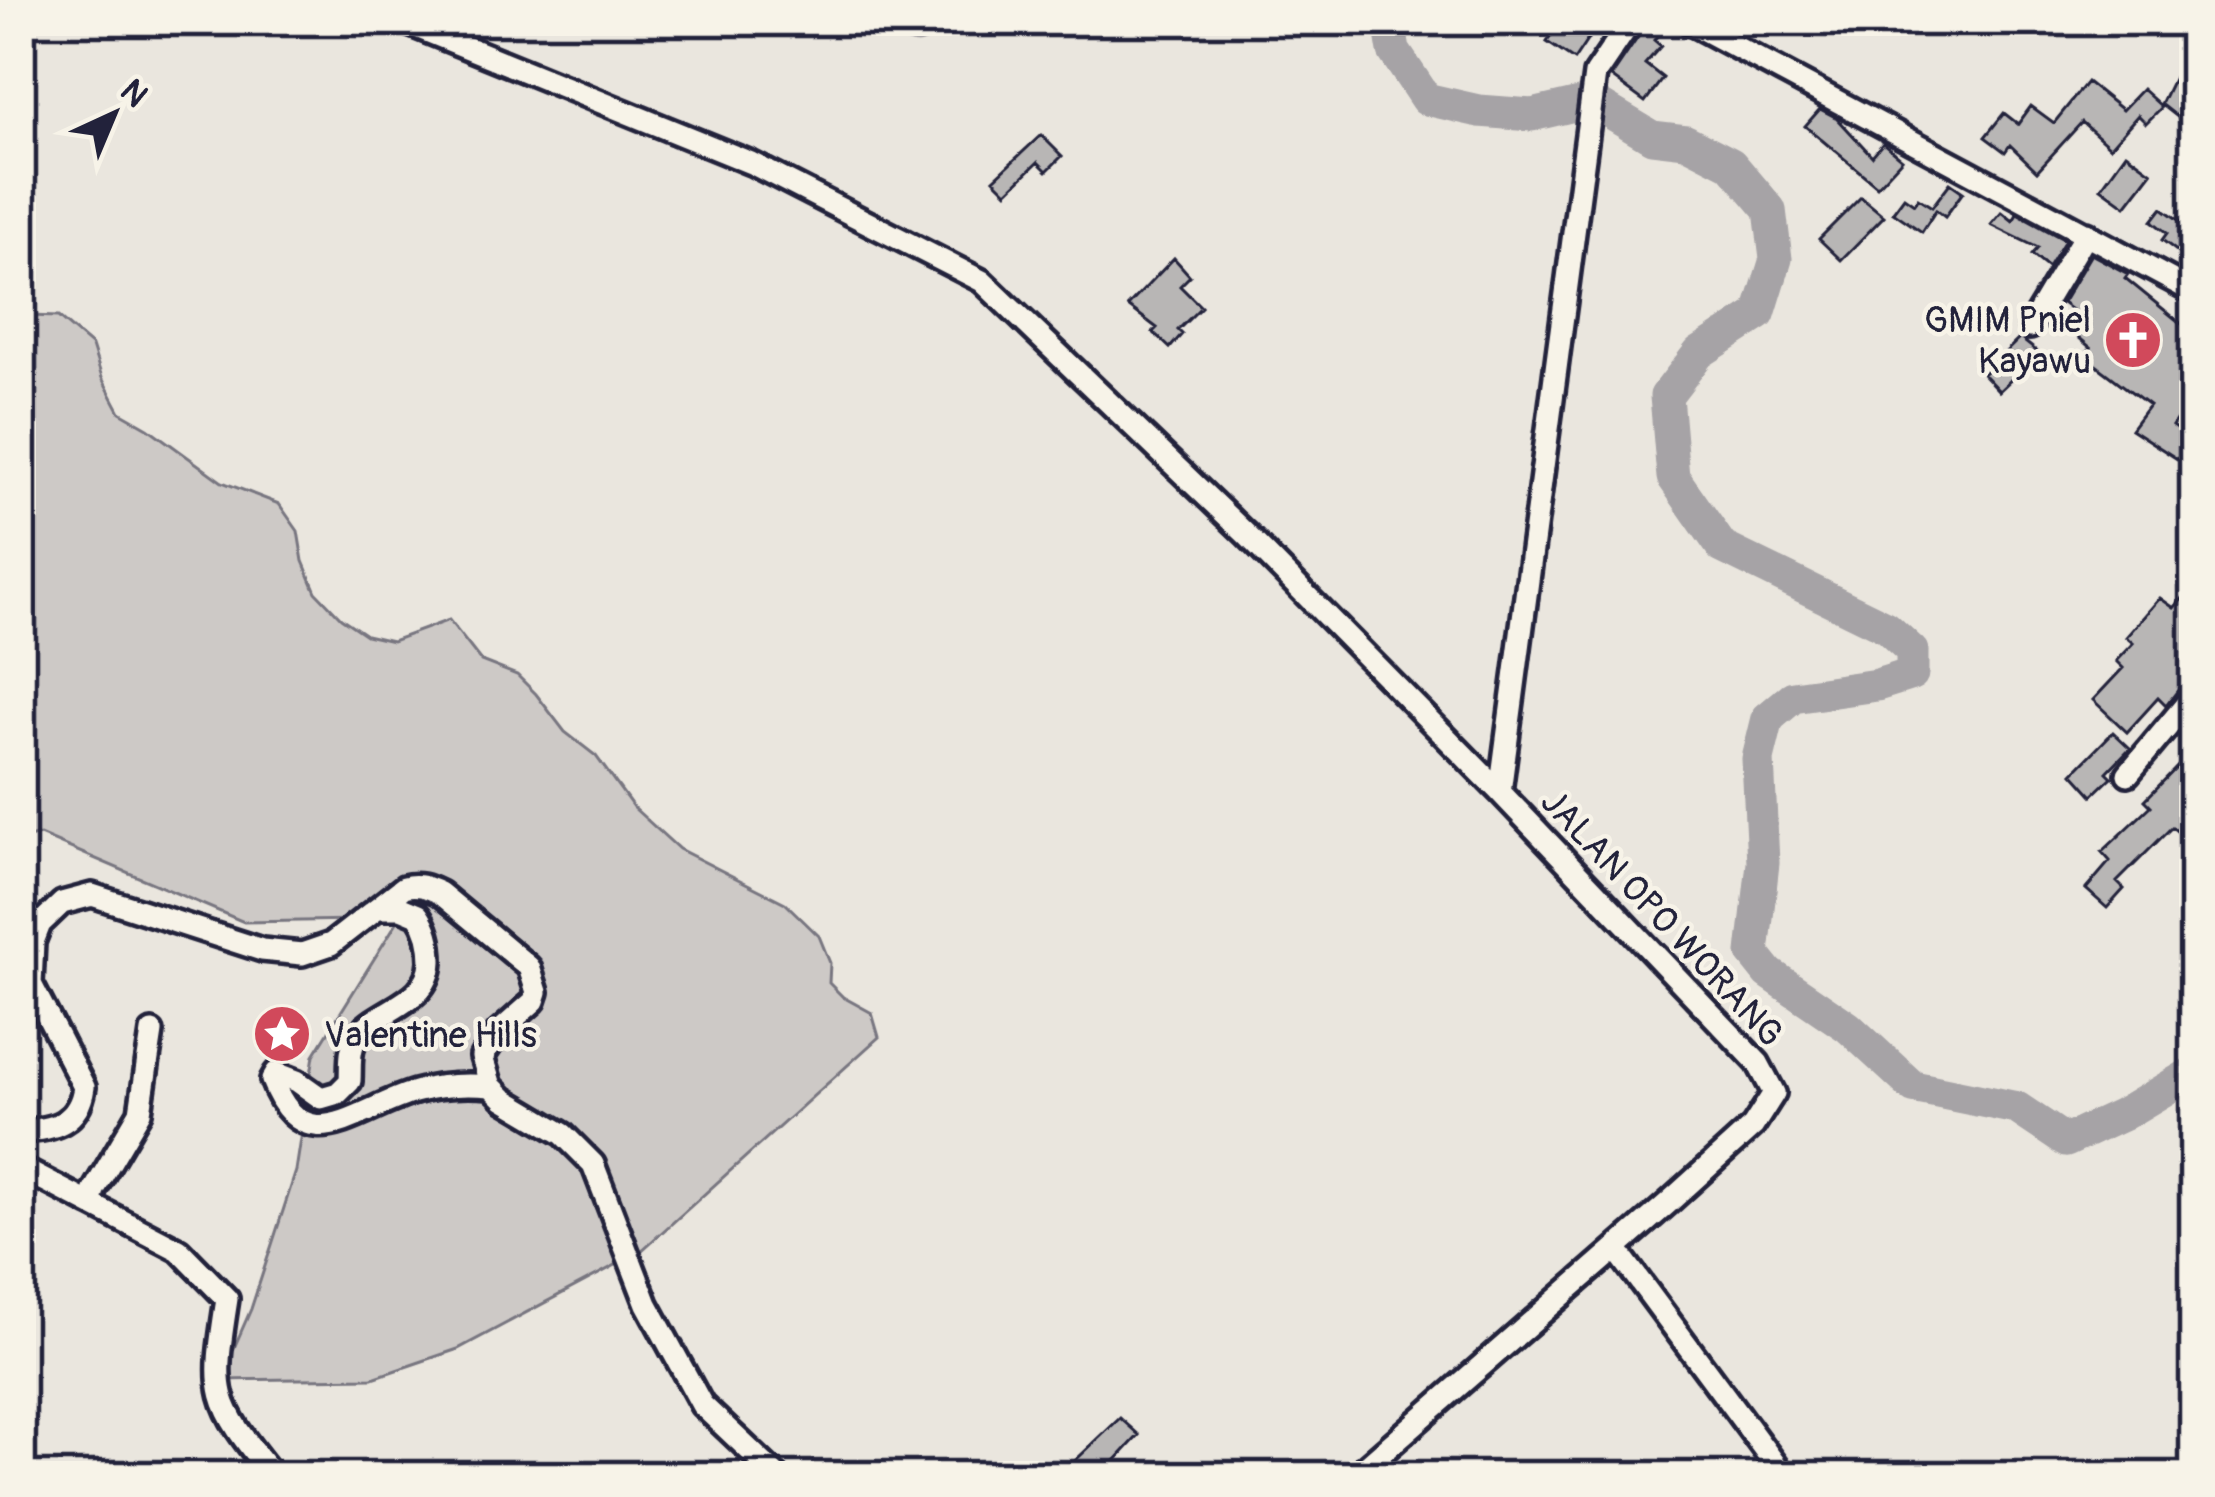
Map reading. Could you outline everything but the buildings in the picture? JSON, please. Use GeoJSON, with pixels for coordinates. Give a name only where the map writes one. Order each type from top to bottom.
{"type":"FeatureCollection","features":[{"type":"Feature","properties":{"kind":"street"},"geometry":{"type":"LineString","coordinates":[[402,21],[751,163],[982,280],[1247,535],[1500,791]]}},
{"type":"Feature","properties":{"kind":"street","name":"JALAN OPO WORANG"},"geometry":{"type":"LineString","coordinates":[[1354,1476],[1753,1126],[1774,1093],[1758,1064],[1500,791],[1594,74],[1631,21]]}},
{"type":"Feature","properties":{"kind":"street"},"geometry":{"type":"LineString","coordinates":[[1687,21],[2192,287]]}},
{"type":"Feature","properties":{"kind":"street"},"geometry":{"type":"LineString","coordinates":[[2030,327],[2086,233]]}},
{"type":"Feature","properties":{"kind":"street"},"geometry":{"type":"LineString","coordinates":[[2128,774],[2194,695]]}},
{"type":"Feature","properties":{"kind":"street"},"geometry":{"type":"LineString","coordinates":[[21,1131],[63,1124],[82,1102],[84,1087],[31,984],[33,942],[40,924],[62,903],[92,895],[110,898],[281,954],[302,954],[331,944],[404,887],[427,887],[529,967],[537,992],[533,1001],[499,1032],[482,1057],[491,1086],[504,1100],[563,1134],[593,1164],[647,1304],[702,1405],[777,1476]]}},
{"type":"Feature","properties":{"kind":"street"},"geometry":{"type":"LineString","coordinates":[[377,908],[401,908],[418,915],[428,932],[430,974],[422,988],[359,1034],[350,1049],[350,1081],[343,1088],[321,1098],[276,1073],[272,1080],[278,1096],[309,1124],[328,1128],[417,1091],[467,1084],[491,1086]]}},
{"type":"Feature","properties":{"kind":"street"},"geometry":{"type":"LineString","coordinates":[[90,1204],[140,1112],[152,1032]]}},
{"type":"Feature","properties":{"kind":"street"},"geometry":{"type":"LineString","coordinates":[[21,1168],[179,1250],[227,1300],[216,1384],[226,1415],[273,1476]]}},
{"type":"Feature","properties":{"kind":"street"},"geometry":{"type":"LineString","coordinates":[[1616,1250],[1784,1476]]}},
{"type":"Feature","properties":{"kind":"shaded area"},"geometry":{"type":"Polygon","coordinates":[[[58,317],[92,346],[120,412],[222,482],[279,504],[298,531],[303,561],[316,592],[341,618],[366,635],[392,641],[449,620],[481,661],[517,675],[565,732],[596,756],[633,807],[679,849],[785,903],[819,936],[830,963],[829,983],[872,1013],[879,1037],[640,1252],[458,1349],[373,1378],[220,1380],[251,1309],[296,1171],[314,1055],[427,874],[357,920],[244,922],[40,835],[21,840],[21,318],[58,317]]]}},
{"type":"Feature","properties":{"kind":"waterway"},"geometry":{"type":"LineString","coordinates":[[893,21],[917,28],[936,21]]}},
{"type":"Feature","properties":{"kind":"waterway"},"geometry":{"type":"LineString","coordinates":[[1389,21],[1394,51],[1426,99],[1479,111],[1532,115],[1592,101],[1652,137],[1686,141],[1731,164],[1770,210],[1776,259],[1759,314],[1699,353],[1666,396],[1673,477],[1722,547],[1886,627],[1912,651],[1912,674],[1877,685],[1793,697],[1768,718],[1758,759],[1763,863],[1753,953],[1769,973],[1848,1027],[1913,1087],[2017,1108],[2066,1141],[2122,1115],[2194,1072]]}},
{"type":"Feature","properties":{"kind":"place","name":"GMIM Pniel Kayawu"},"geometry":{"type":"Point","coordinates":[2133,340]}},
{"type":"Feature","properties":{"kind":"place","name":"Valentine Hills"},"geometry":{"type":"Point","coordinates":[282,1034]}}]}
